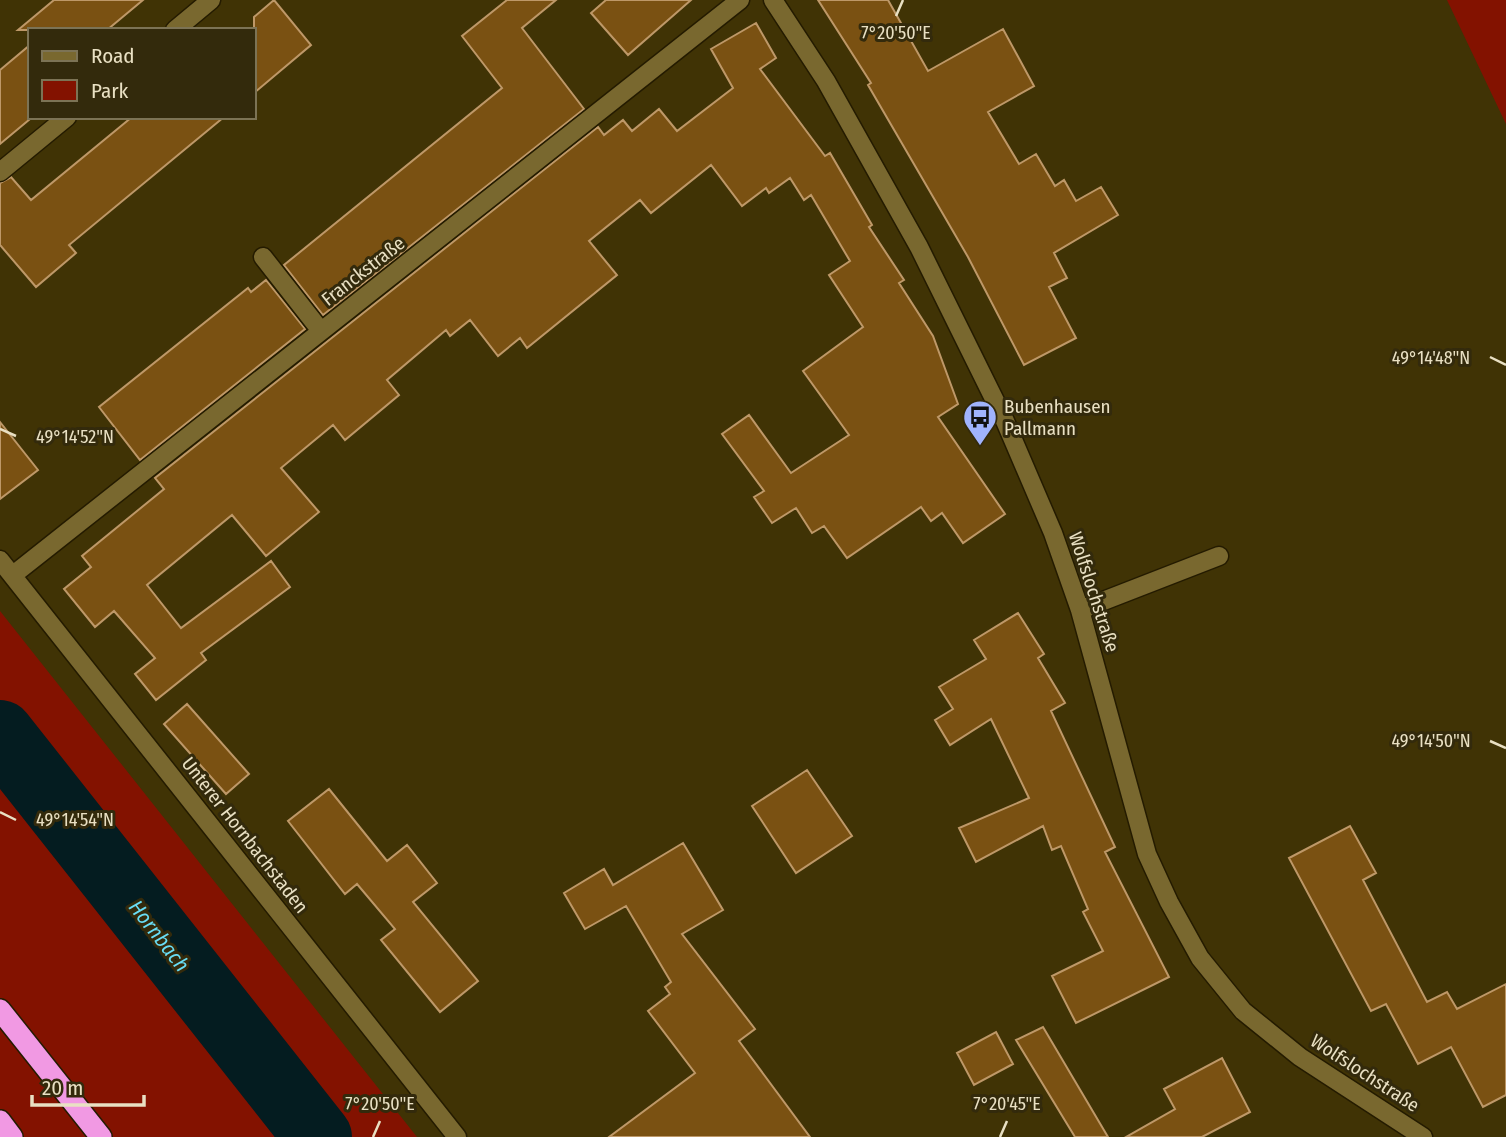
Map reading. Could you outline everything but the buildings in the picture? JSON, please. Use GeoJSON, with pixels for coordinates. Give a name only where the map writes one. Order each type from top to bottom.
{"type":"FeatureCollection","features":[{"type":"Feature","properties":{"kind":"highway"},"geometry":{"type":"LineString","coordinates":[[0,1010],[101,1137]]}},
{"type":"Feature","properties":{"kind":"highway"},"geometry":{"type":"LineString","coordinates":[[0,1121],[12,1137]]}},
{"type":"Feature","properties":{"kind":"street"},"geometry":{"type":"LineString","coordinates":[[177,28],[211,0]]}},
{"type":"Feature","properties":{"kind":"street","name":"Franckstraße"},"geometry":{"type":"LineString","coordinates":[[13,575],[740,0]]}},
{"type":"Feature","properties":{"kind":"street","name":"Wolfslochstraße"},"geometry":{"type":"LineString","coordinates":[[772,0],[826,81],[919,247],[1005,421],[1053,533],[1080,610],[1147,854],[1169,902],[1200,958],[1243,1011],[1300,1057],[1423,1137]]}},
{"type":"Feature","properties":{"kind":"street"},"geometry":{"type":"LineString","coordinates":[[0,172],[65,119]]}},
{"type":"Feature","properties":{"kind":"street"},"geometry":{"type":"LineString","coordinates":[[264,257],[321,331]]}},
{"type":"Feature","properties":{"kind":"street"},"geometry":{"type":"LineString","coordinates":[[1080,610],[1219,556]]}},
{"type":"Feature","properties":{"kind":"street","name":"Unterer Hornbachstaden"},"geometry":{"type":"LineString","coordinates":[[0,560],[457,1137]]}},
{"type":"Feature","properties":{"kind":"green space"},"geometry":{"type":"Polygon","coordinates":[[[1447,0],[1506,0],[1506,124],[1447,0]]]}},
{"type":"Feature","properties":{"kind":"green space"},"geometry":{"type":"Polygon","coordinates":[[[0,611],[417,1137],[0,1137],[0,611]]]}},
{"type":"Feature","properties":{"kind":"waterway","name":"Hornbach"},"geometry":{"type":"LineString","coordinates":[[0,734],[318,1137]]}},
{"type":"Feature","properties":{"kind":"place","name":"Bubenhausen Pallmann"},"geometry":{"type":"Point","coordinates":[980,447]}}]}
